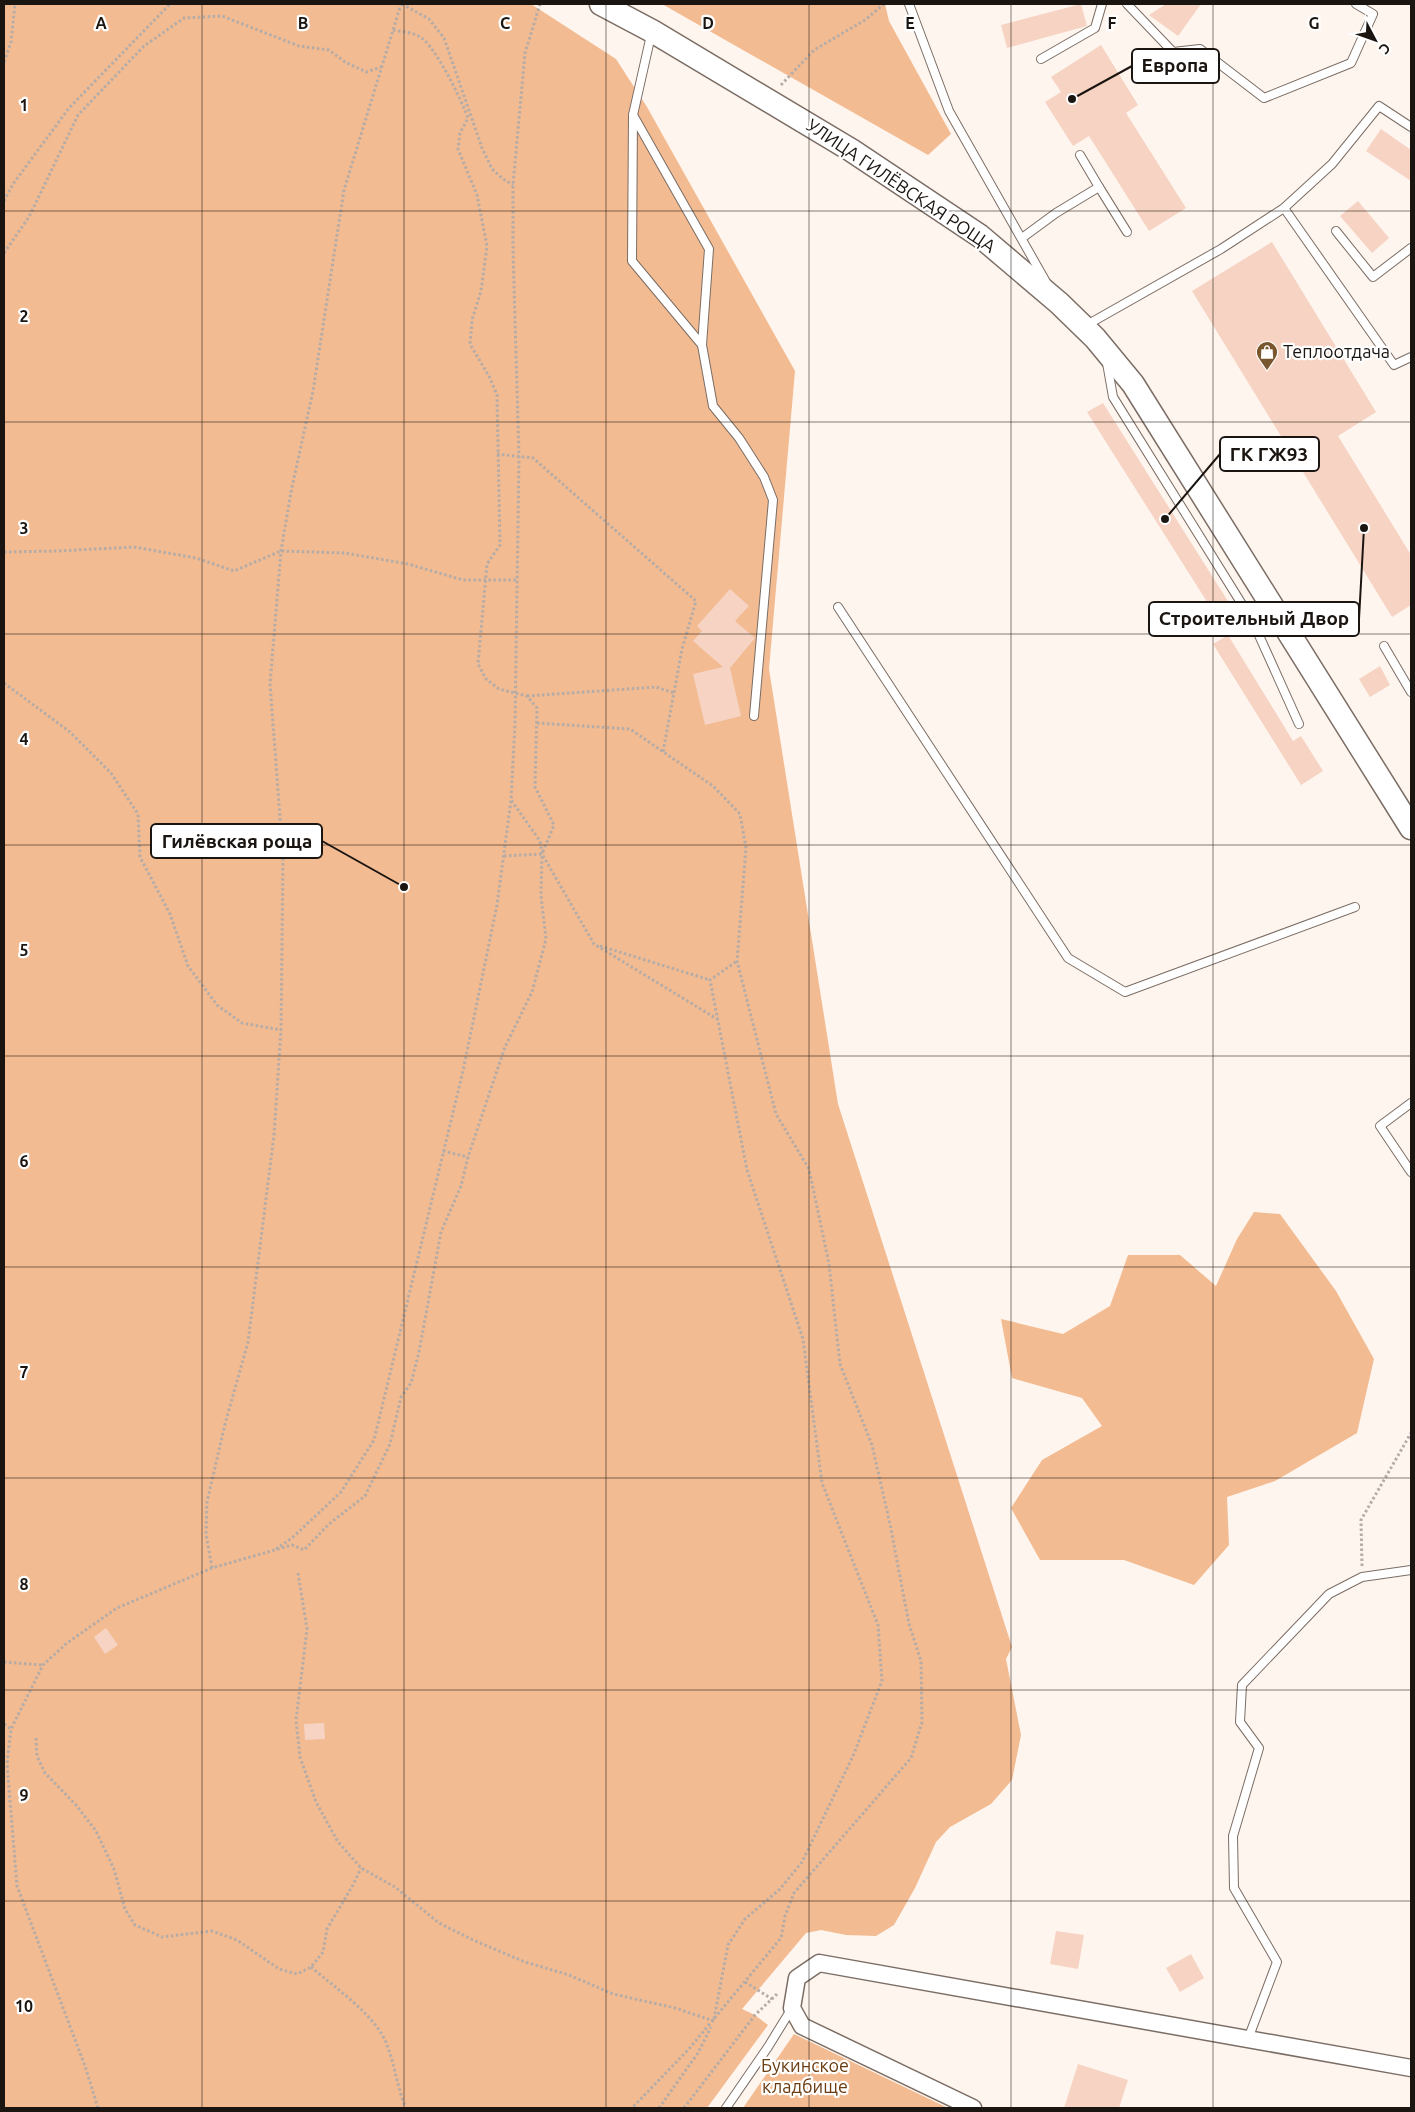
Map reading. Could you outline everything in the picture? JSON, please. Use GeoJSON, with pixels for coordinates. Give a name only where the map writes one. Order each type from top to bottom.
{"type":"FeatureCollection","features":[{"type":"Feature","properties":{"kind":"street","name":"УЛИЦА ГИЛЁВСКАЯ РОЩА"},"geometry":{"type":"LineString","coordinates":[[601,4],[652,32],[851,150],[980,236],[1059,303],[1084,327],[1133,384],[1411,828]]}},
{"type":"Feature","properties":{"kind":"street"},"geometry":{"type":"LineString","coordinates":[[973,2108],[802,2026],[792,2008],[797,1978],[819,1963],[1411,2068]]}},
{"type":"Feature","properties":{"kind":"lane"},"geometry":{"type":"LineString","coordinates":[[909,4],[949,111],[1059,303]]}},
{"type":"Feature","properties":{"kind":"lane"},"geometry":{"type":"LineString","coordinates":[[1041,59],[1095,28],[1102,4]]}},
{"type":"Feature","properties":{"kind":"lane"},"geometry":{"type":"LineString","coordinates":[[1127,4],[1173,52],[1200,49],[1264,98],[1351,62],[1373,14],[1356,4]]}},
{"type":"Feature","properties":{"kind":"lane"},"geometry":{"type":"LineString","coordinates":[[652,32],[633,115],[632,261],[702,345]]}},
{"type":"Feature","properties":{"kind":"lane"},"geometry":{"type":"LineString","coordinates":[[1084,327],[1221,249],[1284,208],[1332,164],[1378,106],[1411,127]]}},
{"type":"Feature","properties":{"kind":"lane"},"geometry":{"type":"LineString","coordinates":[[633,115],[709,249],[702,345],[713,406],[739,438],[764,477],[773,500],[754,716]]}},
{"type":"Feature","properties":{"kind":"lane"},"geometry":{"type":"LineString","coordinates":[[1080,155],[1127,232]]}},
{"type":"Feature","properties":{"kind":"lane"},"geometry":{"type":"LineString","coordinates":[[1022,238],[1056,213],[1099,188]]}},
{"type":"Feature","properties":{"kind":"lane"},"geometry":{"type":"LineString","coordinates":[[1284,208],[1394,365],[1411,357]]}},
{"type":"Feature","properties":{"kind":"lane"},"geometry":{"type":"LineString","coordinates":[[1336,231],[1373,277],[1411,248]]}},
{"type":"Feature","properties":{"kind":"lane"},"geometry":{"type":"LineString","coordinates":[[1104,349],[1113,397],[1253,622],[1299,724]]}},
{"type":"Feature","properties":{"kind":"lane"},"geometry":{"type":"LineString","coordinates":[[838,607],[1068,958],[1125,992],[1355,908]]}},
{"type":"Feature","properties":{"kind":"lane"},"geometry":{"type":"LineString","coordinates":[[1384,646],[1411,692]]}},
{"type":"Feature","properties":{"kind":"lane"},"geometry":{"type":"LineString","coordinates":[[1411,1103],[1380,1126],[1411,1172]]}},
{"type":"Feature","properties":{"kind":"lane"},"geometry":{"type":"LineString","coordinates":[[1248,2039],[1277,1962],[1234,1888],[1233,1836],[1258,1748],[1240,1722],[1242,1685],[1329,1594],[1362,1578],[1411,1570]]}},
{"type":"Feature","properties":{"kind":"lane"},"geometry":{"type":"LineString","coordinates":[[726,2108],[792,2008]]}},
{"type":"Feature","properties":{"kind":"path"},"geometry":{"type":"LineString","coordinates":[[4,62],[11,42],[15,4]]}},
{"type":"Feature","properties":{"kind":"path"},"geometry":{"type":"LineString","coordinates":[[4,201],[13,184],[69,108],[170,4]]}},
{"type":"Feature","properties":{"kind":"path"},"geometry":{"type":"LineString","coordinates":[[212,1568],[206,1534],[207,1502],[225,1424],[248,1342],[274,1135],[281,1030],[283,857],[270,684],[281,551],[291,492],[313,390],[344,190],[401,4],[429,19],[444,38],[485,155],[492,169],[513,186]]}},
{"type":"Feature","properties":{"kind":"path"},"geometry":{"type":"LineString","coordinates":[[276,1549],[292,1538],[341,1492],[374,1440],[463,1071],[498,905],[511,800],[515,694],[519,457],[512,250],[513,186],[525,53],[540,4]]}},
{"type":"Feature","properties":{"kind":"path"},"geometry":{"type":"LineString","coordinates":[[767,100],[814,50],[865,20],[884,4]]}},
{"type":"Feature","properties":{"kind":"path"},"geometry":{"type":"LineString","coordinates":[[4,253],[29,217],[78,115],[144,46],[184,18],[222,16],[299,46],[329,50],[346,62],[366,72],[382,67]]}},
{"type":"Feature","properties":{"kind":"path"},"geometry":{"type":"LineString","coordinates":[[393,30],[422,37],[434,52],[463,103],[468,118],[460,133],[458,149],[478,195],[487,246],[481,291],[472,320],[470,344],[490,378],[497,395],[500,545],[487,564],[478,664],[486,679],[499,689],[527,696],[656,687],[674,693]]}},
{"type":"Feature","properties":{"kind":"path"},"geometry":{"type":"LineString","coordinates":[[497,454],[533,458],[696,600],[682,649],[664,752]]}},
{"type":"Feature","properties":{"kind":"path"},"geometry":{"type":"LineString","coordinates":[[4,552],[134,547],[196,558],[234,572],[281,551],[345,553],[408,564],[464,580],[517,580]]}},
{"type":"Feature","properties":{"kind":"path"},"geometry":{"type":"LineString","coordinates":[[4,683],[70,732],[111,773],[133,806],[138,814],[140,857],[170,914],[188,966],[217,1005],[242,1023],[281,1030]]}},
{"type":"Feature","properties":{"kind":"path"},"geometry":{"type":"LineString","coordinates":[[527,696],[537,708],[535,787],[554,825],[542,854]]}},
{"type":"Feature","properties":{"kind":"path"},"geometry":{"type":"LineString","coordinates":[[537,723],[630,729],[713,786],[740,814],[746,848],[737,961],[776,1114],[809,1169],[829,1264],[840,1364],[872,1445],[890,1524],[909,1624],[921,1661],[922,1722],[912,1758],[794,1893],[785,1916],[781,1938],[714,2021],[632,2108]]}},
{"type":"Feature","properties":{"kind":"path"},"geometry":{"type":"LineString","coordinates":[[98,2108],[85,2066],[17,1886],[7,1764],[11,1729],[42,1665],[67,1643],[117,1608],[212,1568],[292,1545],[304,1550],[330,1524],[365,1496],[390,1444],[401,1396],[411,1383],[419,1352],[441,1232],[461,1186],[468,1157],[505,1047],[532,992],[546,939],[541,896],[542,854],[540,841],[511,800]]}},
{"type":"Feature","properties":{"kind":"path"},"geometry":{"type":"LineString","coordinates":[[504,856],[542,854]]}},
{"type":"Feature","properties":{"kind":"path"},"geometry":{"type":"LineString","coordinates":[[542,854],[594,944],[717,1019]]}},
{"type":"Feature","properties":{"kind":"path"},"geometry":{"type":"LineString","coordinates":[[594,944],[710,980]]}},
{"type":"Feature","properties":{"kind":"path"},"geometry":{"type":"LineString","coordinates":[[710,980],[737,961]]}},
{"type":"Feature","properties":{"kind":"path"},"geometry":{"type":"LineString","coordinates":[[659,2108],[698,2053],[714,2021],[728,1945],[746,1919],[780,1889],[802,1862],[853,1756],[882,1681],[878,1625],[822,1483],[804,1339],[747,1170],[710,980]]}},
{"type":"Feature","properties":{"kind":"path"},"geometry":{"type":"LineString","coordinates":[[443,1151],[468,1157]]}},
{"type":"Feature","properties":{"kind":"path"},"geometry":{"type":"LineString","coordinates":[[1362,1578],[1361,1520],[1411,1432]]}},
{"type":"Feature","properties":{"kind":"path"},"geometry":{"type":"LineString","coordinates":[[298,1573],[308,1629],[296,1720],[300,1757],[320,1810],[338,1842],[361,1868],[395,1887],[439,1923],[473,1940],[525,1962],[569,1975],[613,1994],[675,2008],[714,2021]]}},
{"type":"Feature","properties":{"kind":"path"},"geometry":{"type":"LineString","coordinates":[[4,1662],[42,1665]]}},
{"type":"Feature","properties":{"kind":"path"},"geometry":{"type":"LineString","coordinates":[[4,1724],[11,1729]]}},
{"type":"Feature","properties":{"kind":"path"},"geometry":{"type":"LineString","coordinates":[[36,1738],[37,1756],[44,1773],[76,1805],[96,1831],[114,1869],[125,1909],[135,1925],[162,1937],[212,1931],[237,1940],[279,1969],[297,1974],[311,1967],[323,1952],[327,1929],[361,1868]]}},
{"type":"Feature","properties":{"kind":"path"},"geometry":{"type":"LineString","coordinates":[[311,1967],[374,2023],[387,2044],[400,2096],[406,2108]]}},
{"type":"Feature","properties":{"kind":"path"},"geometry":{"type":"LineString","coordinates":[[684,2108],[756,2015],[797,1978]]}},
{"type":"Feature","properties":{"kind":"path"},"geometry":{"type":"LineString","coordinates":[[745,1982],[772,1999],[792,2008]]}},
{"type":"Feature","properties":{"kind":"green space"},"geometry":{"type":"Polygon","coordinates":[[[4,4],[531,4],[616,59],[647,107],[795,371],[769,669],[838,1104],[1012,1647],[1006,1659],[1021,1735],[1012,1780],[991,1804],[950,1827],[936,1842],[915,1888],[894,1925],[876,1936],[846,1935],[821,1930],[806,1933],[742,2009],[755,2015],[768,2025],[707,2108],[4,2108],[4,4]]]}},
{"type":"Feature","properties":{"kind":"green space"},"geometry":{"type":"Polygon","coordinates":[[[662,4],[885,4],[889,21],[951,134],[928,155],[662,4]]]}},
{"type":"Feature","properties":{"kind":"green space"},"geometry":{"type":"Polygon","coordinates":[[[1254,1212],[1280,1214],[1336,1291],[1374,1359],[1357,1433],[1275,1481],[1227,1497],[1229,1545],[1194,1585],[1124,1560],[1040,1560],[1011,1508],[1042,1460],[1102,1426],[1082,1398],[1012,1378],[1001,1319],[1063,1334],[1110,1306],[1128,1255],[1180,1255],[1216,1286],[1237,1239],[1254,1212]]]}},
{"type":"Feature","properties":{"kind":"green space","name":"Букинское кладбище"},"geometry":{"type":"Polygon","coordinates":[[[794,2034],[948,2108],[743,2108],[794,2034]]]}},
{"type":"Feature","properties":{"kind":"building"},"geometry":{"type":"Polygon","coordinates":[[[1081,4],[1087,26],[1007,48],[1001,25],[1081,4]]]}},
{"type":"Feature","properties":{"kind":"building"},"geometry":{"type":"Polygon","coordinates":[[[1166,4],[1201,4],[1178,36],[1149,15],[1166,4]]]}},
{"type":"Feature","properties":{"kind":"building"},"geometry":{"type":"Polygon","coordinates":[[[1101,45],[1138,105],[1126,113],[1186,208],[1149,231],[1089,136],[1073,146],[1045,102],[1061,92],[1051,77],[1101,45]]]}},
{"type":"Feature","properties":{"kind":"building"},"geometry":{"type":"Polygon","coordinates":[[[1381,129],[1411,150],[1411,181],[1366,151],[1381,129]]]}},
{"type":"Feature","properties":{"kind":"building"},"geometry":{"type":"Polygon","coordinates":[[[1358,201],[1389,238],[1372,253],[1340,216],[1358,201]]]}},
{"type":"Feature","properties":{"kind":"building"},"geometry":{"type":"Polygon","coordinates":[[[1272,242],[1376,412],[1338,436],[1411,555],[1411,605],[1392,617],[1192,291],[1272,242]]]}},
{"type":"Feature","properties":{"kind":"building"},"geometry":{"type":"Polygon","coordinates":[[[1103,403],[1243,625],[1228,635],[1087,412],[1103,403]]]}},
{"type":"Feature","properties":{"kind":"building"},"geometry":{"type":"Polygon","coordinates":[[[730,589],[749,606],[735,621],[755,638],[730,668],[741,716],[705,725],[693,674],[723,667],[693,641],[702,631],[697,626],[730,589]]]}},
{"type":"Feature","properties":{"kind":"building"},"geometry":{"type":"Polygon","coordinates":[[[1228,635],[1293,741],[1301,736],[1323,771],[1301,785],[1213,644],[1228,635]]]}},
{"type":"Feature","properties":{"kind":"building"},"geometry":{"type":"Polygon","coordinates":[[[1380,666],[1390,685],[1370,697],[1359,679],[1380,666]]]}},
{"type":"Feature","properties":{"kind":"building"},"geometry":{"type":"Polygon","coordinates":[[[106,1628],[118,1645],[105,1654],[94,1637],[106,1628]]]}},
{"type":"Feature","properties":{"kind":"building"},"geometry":{"type":"Polygon","coordinates":[[[324,1723],[325,1739],[305,1740],[304,1724],[324,1723]]]}},
{"type":"Feature","properties":{"kind":"building"},"geometry":{"type":"Polygon","coordinates":[[[1056,1931],[1084,1935],[1078,1969],[1050,1964],[1056,1931]]]}},
{"type":"Feature","properties":{"kind":"building"},"geometry":{"type":"Polygon","coordinates":[[[1191,1954],[1204,1978],[1180,1992],[1166,1968],[1191,1954]]]}},
{"type":"Feature","properties":{"kind":"building"},"geometry":{"type":"Polygon","coordinates":[[[1078,2064],[1128,2080],[1119,2108],[1064,2108],[1078,2064]]]}},
{"type":"Feature","properties":{"kind":"place","name":"Европа"},"geometry":{"type":"Point","coordinates":[1072,99]}},
{"type":"Feature","properties":{"kind":"place","name":"Теплоотдача"},"geometry":{"type":"Point","coordinates":[1267,371]}},
{"type":"Feature","properties":{"kind":"place","name":"ГК ГЖ93"},"geometry":{"type":"Point","coordinates":[1165,519]}},
{"type":"Feature","properties":{"kind":"place","name":"Строительный Двор"},"geometry":{"type":"Point","coordinates":[1364,528]}},
{"type":"Feature","properties":{"kind":"place","name":"Гилёвская роща"},"geometry":{"type":"Point","coordinates":[404,887]}}]}
